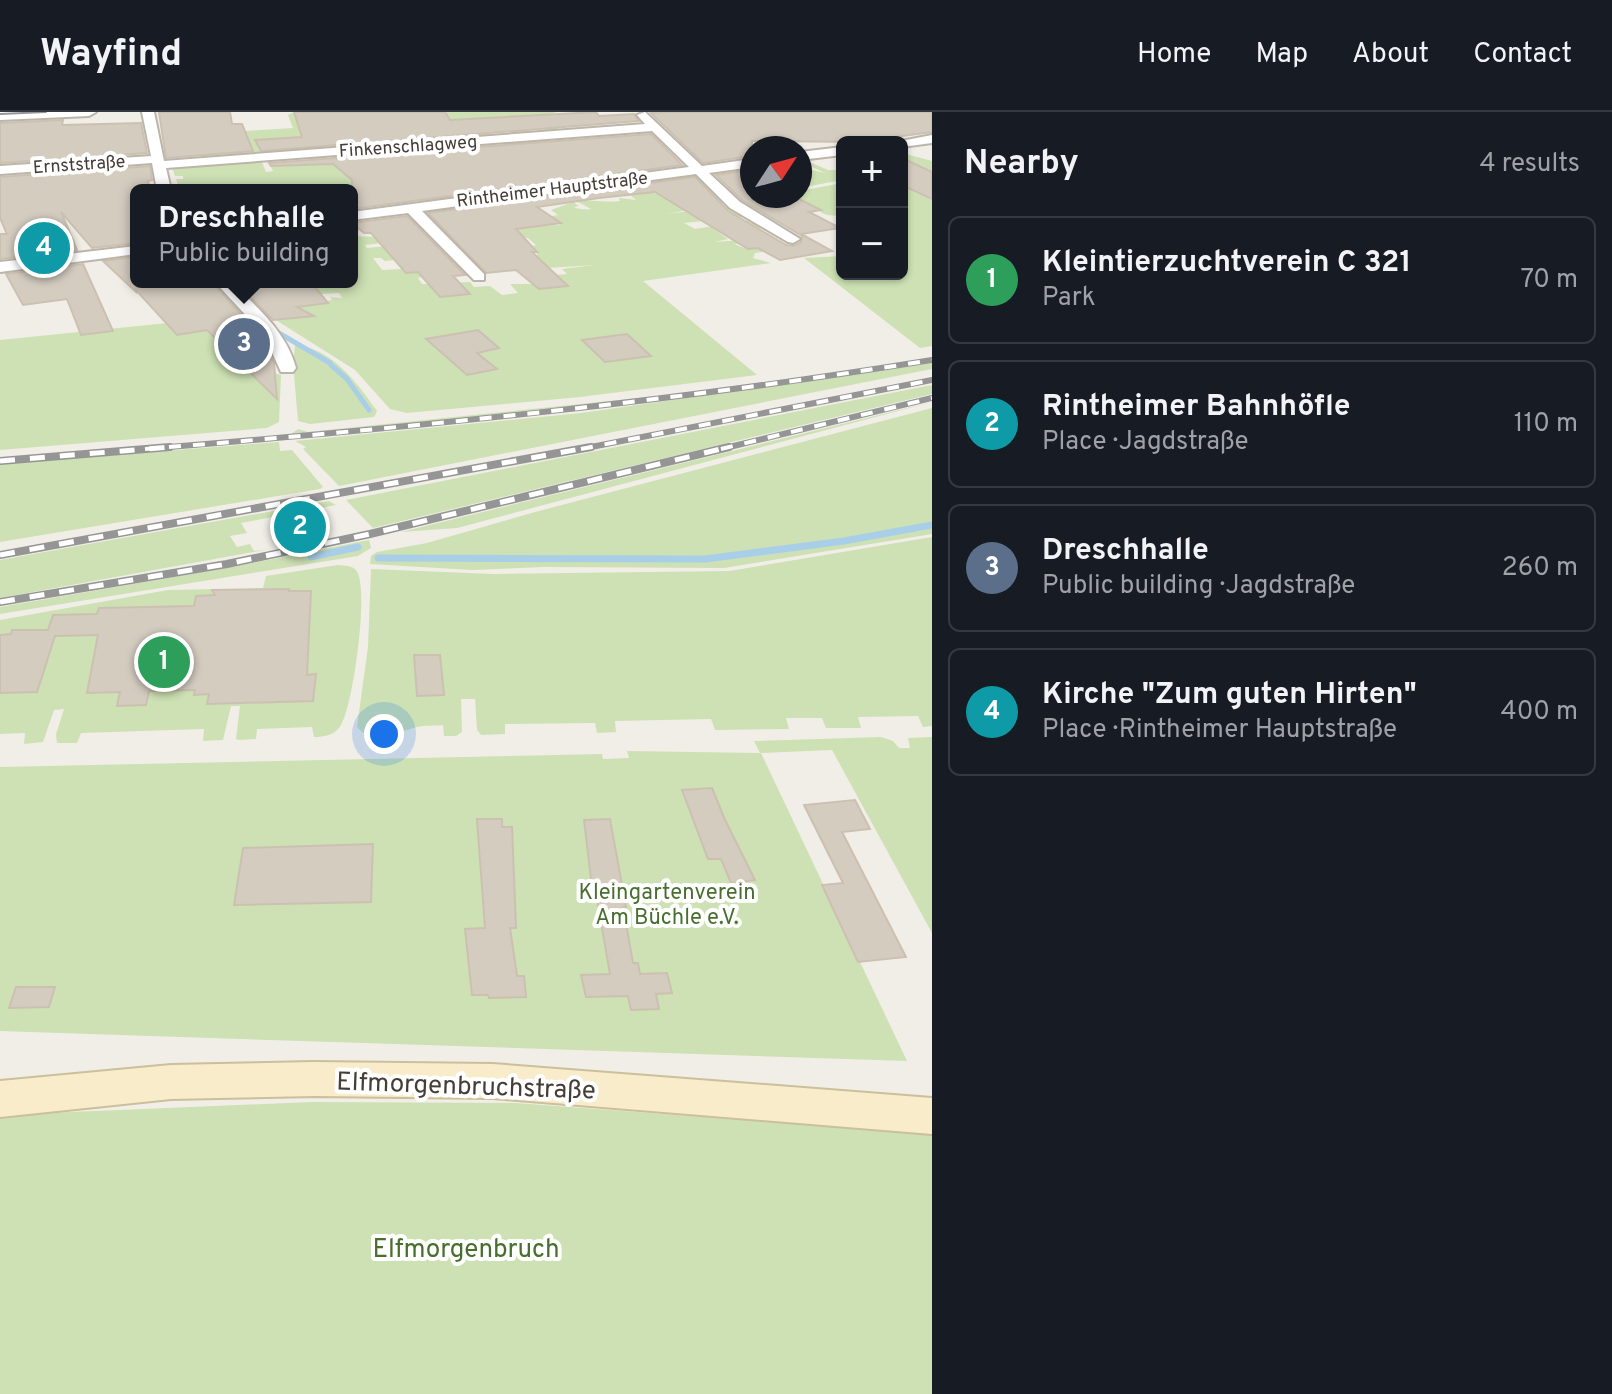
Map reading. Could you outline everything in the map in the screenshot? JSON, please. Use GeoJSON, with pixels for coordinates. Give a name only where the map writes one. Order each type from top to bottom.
{"type":"FeatureCollection","features":[{"type":"Feature","properties":{"kind":"main road","name":"Elfmorgenbruchstraße"},"geometry":{"type":"LineString","coordinates":[[0,1099],[171,1082],[493,1081],[932,1116]]}},
{"type":"Feature","properties":{"kind":"street"},"geometry":{"type":"LineString","coordinates":[[0,116],[89,112]]}},
{"type":"Feature","properties":{"kind":"street"},"geometry":{"type":"LineString","coordinates":[[148,112],[163,184]]}},
{"type":"Feature","properties":{"kind":"street"},"geometry":{"type":"LineString","coordinates":[[640,112],[743,211],[793,239]]}},
{"type":"Feature","properties":{"kind":"street","name":"Finkenschlagweg"},"geometry":{"type":"LineString","coordinates":[[159,162],[655,127]]}},
{"type":"Feature","properties":{"kind":"street"},"geometry":{"type":"LineString","coordinates":[[908,142],[932,139]]}},
{"type":"Feature","properties":{"kind":"street"},"geometry":{"type":"LineString","coordinates":[[812,155],[836,152]]}},
{"type":"Feature","properties":{"kind":"street","name":"Ernststraße"},"geometry":{"type":"LineString","coordinates":[[0,170],[159,162]]}},
{"type":"Feature","properties":{"kind":"street","name":"Rintheimer Hauptstraße"},"geometry":{"type":"LineString","coordinates":[[358,215],[740,165]]}},
{"type":"Feature","properties":{"kind":"street"},"geometry":{"type":"LineString","coordinates":[[411,208],[479,277]]}},
{"type":"Feature","properties":{"kind":"street"},"geometry":{"type":"LineString","coordinates":[[0,267],[130,251]]}},
{"type":"Feature","properties":{"kind":"street"},"geometry":{"type":"LineString","coordinates":[[229,288],[277,340],[285,353],[287,368]]}},
{"type":"Feature","properties":{"kind":"green space"},"geometry":{"type":"Polygon","coordinates":[[[294,112],[557,112],[550,114],[560,123],[554,125],[559,129],[576,130],[547,133],[538,124],[518,125],[526,132],[542,133],[516,135],[496,122],[473,118],[491,137],[465,139],[449,123],[458,139],[416,143],[413,138],[402,139],[406,143],[368,146],[378,143],[370,133],[334,141],[339,146],[352,147],[335,149],[326,136],[310,144],[314,148],[326,149],[309,151],[302,141],[258,144],[262,152],[276,153],[202,159],[199,148],[249,140],[245,131],[293,128],[288,115],[294,112]]]}},
{"type":"Feature","properties":{"kind":"green space"},"geometry":{"type":"Polygon","coordinates":[[[575,136],[577,138],[564,139],[569,144],[564,146],[583,150],[624,151],[622,147],[637,146],[645,155],[652,154],[649,157],[661,170],[640,161],[608,167],[594,165],[598,168],[564,174],[555,168],[550,169],[554,172],[512,174],[519,179],[506,180],[490,178],[474,169],[448,172],[451,176],[459,175],[473,185],[443,185],[436,175],[424,176],[430,186],[415,189],[426,198],[449,195],[453,198],[423,202],[405,186],[394,187],[397,192],[379,192],[374,187],[358,189],[358,184],[178,184],[176,179],[183,179],[183,176],[175,176],[172,167],[261,160],[266,172],[273,171],[271,167],[314,163],[311,158],[293,158],[340,154],[343,156],[324,158],[329,164],[355,164],[348,153],[378,151],[380,153],[362,155],[367,161],[397,163],[401,168],[394,169],[397,173],[437,171],[429,160],[445,163],[449,168],[468,166],[465,162],[455,162],[441,146],[471,148],[468,144],[491,142],[495,146],[480,148],[487,155],[511,153],[497,142],[519,140],[524,144],[510,146],[514,150],[533,148],[524,140],[546,138],[548,140],[534,141],[540,149],[560,147],[551,138],[575,136]]]}},
{"type":"Feature","properties":{"kind":"green space"},"geometry":{"type":"Polygon","coordinates":[[[908,155],[932,161],[932,346],[920,348],[804,258],[836,256],[836,280],[908,280],[908,155]]]}},
{"type":"Feature","properties":{"kind":"green space"},"geometry":{"type":"Polygon","coordinates":[[[812,163],[836,170],[836,181],[812,186],[812,170],[825,173],[812,167],[812,163]]]}},
{"type":"Feature","properties":{"kind":"green space"},"geometry":{"type":"Polygon","coordinates":[[[696,175],[725,203],[667,214],[728,206],[744,217],[684,223],[695,229],[750,220],[762,228],[748,230],[738,224],[712,228],[728,239],[714,242],[743,240],[746,242],[735,244],[769,251],[755,253],[753,258],[771,263],[643,281],[757,375],[580,397],[407,413],[390,409],[355,370],[260,310],[332,300],[330,297],[342,298],[339,293],[321,294],[316,288],[358,288],[358,236],[378,237],[382,243],[365,245],[367,248],[388,246],[403,259],[385,261],[373,258],[382,270],[421,272],[422,277],[418,278],[422,284],[470,282],[474,287],[490,286],[502,295],[518,293],[510,284],[533,284],[539,289],[567,286],[556,275],[567,274],[562,269],[594,265],[548,268],[537,259],[491,270],[481,268],[488,268],[485,263],[470,265],[466,258],[492,260],[538,255],[531,247],[536,245],[528,238],[452,232],[442,235],[425,213],[449,208],[466,217],[454,207],[457,206],[488,228],[561,225],[552,216],[558,215],[551,210],[573,202],[579,206],[575,208],[591,209],[576,201],[636,200],[630,195],[649,192],[667,197],[656,180],[696,175]]]}},
{"type":"Feature","properties":{"kind":"green space"},"geometry":{"type":"Polygon","coordinates":[[[836,184],[836,216],[826,215],[817,208],[809,209],[806,208],[812,208],[812,189],[836,184]]]}},
{"type":"Feature","properties":{"kind":"green space"},"geometry":{"type":"Polygon","coordinates":[[[197,320],[235,358],[231,359],[237,367],[242,366],[242,371],[263,370],[281,375],[279,422],[267,428],[0,450],[0,340],[197,320]]]}},
{"type":"Feature","properties":{"kind":"green space"},"geometry":{"type":"Polygon","coordinates":[[[295,346],[324,354],[344,370],[377,411],[374,417],[310,424],[298,421],[293,363],[295,346]]]}},
{"type":"Feature","properties":{"kind":"green space"},"geometry":{"type":"Polygon","coordinates":[[[932,363],[932,369],[339,486],[303,449],[306,447],[295,441],[581,413],[932,363]]]}},
{"type":"Feature","properties":{"kind":"green space"},"geometry":{"type":"Polygon","coordinates":[[[932,385],[932,394],[373,528],[346,500],[932,385]]]}},
{"type":"Feature","properties":{"kind":"green space"},"geometry":{"type":"Polygon","coordinates":[[[706,391],[508,415],[291,434],[298,429],[308,432],[706,391]]]}},
{"type":"Feature","properties":{"kind":"green space"},"geometry":{"type":"Polygon","coordinates":[[[932,402],[457,528],[401,532],[932,402]]]}},
{"type":"Feature","properties":{"kind":"green space"},"geometry":{"type":"Polygon","coordinates":[[[932,408],[932,534],[724,568],[544,567],[472,570],[370,564],[371,556],[377,552],[427,543],[932,408]]]}},
{"type":"Feature","properties":{"kind":"green space"},"geometry":{"type":"Polygon","coordinates":[[[279,442],[280,451],[292,450],[323,487],[0,542],[0,464],[279,442]]]}},
{"type":"Feature","properties":{"kind":"green space"},"geometry":{"type":"Polygon","coordinates":[[[329,501],[336,505],[241,523],[247,533],[230,536],[237,547],[250,544],[254,551],[270,549],[0,598],[0,560],[329,501]]]}},
{"type":"Feature","properties":{"kind":"green space"},"geometry":{"type":"Polygon","coordinates":[[[932,537],[932,726],[923,727],[918,716],[858,717],[861,728],[826,728],[822,718],[786,718],[789,729],[715,730],[711,719],[615,721],[616,732],[597,733],[595,723],[505,724],[505,734],[481,735],[477,730],[475,699],[461,699],[462,732],[456,736],[444,736],[443,725],[420,726],[378,737],[363,733],[357,727],[368,647],[371,569],[493,574],[729,571],[932,537]]]}},
{"type":"Feature","properties":{"kind":"green space"},"geometry":{"type":"Polygon","coordinates":[[[369,540],[371,548],[358,556],[0,614],[0,607],[369,540]]]}},
{"type":"Feature","properties":{"kind":"green space"},"geometry":{"type":"Polygon","coordinates":[[[338,565],[356,570],[360,581],[361,621],[346,714],[333,733],[314,737],[312,727],[257,729],[256,739],[239,740],[236,739],[240,706],[231,706],[223,740],[203,741],[204,729],[81,733],[77,743],[57,743],[56,734],[64,709],[54,710],[43,742],[24,744],[25,733],[0,734],[0,620],[168,590],[263,588],[266,576],[338,565]]]}},
{"type":"Feature","properties":{"kind":"green space","name":"Kleingartenverein Am Büchle e.V."},"geometry":{"type":"Polygon","coordinates":[[[881,737],[893,741],[899,748],[910,748],[908,738],[932,737],[932,933],[832,750],[761,753],[907,1061],[0,1031],[0,767],[602,754],[603,759],[629,758],[627,751],[760,753],[754,741],[881,737]]]}},
{"type":"Feature","properties":{"kind":"green space","name":"Elfmorgenbruch"},"geometry":{"type":"Polygon","coordinates":[[[312,1102],[516,1103],[932,1134],[932,1394],[0,1394],[0,1115],[312,1102]]]}},
{"type":"Feature","properties":{"kind":"building"},"geometry":{"type":"Polygon","coordinates":[[[159,112],[230,112],[232,124],[242,124],[253,151],[166,158],[159,112]]]}},
{"type":"Feature","properties":{"kind":"building"},"geometry":{"type":"Polygon","coordinates":[[[294,112],[445,112],[450,120],[596,112],[599,116],[634,114],[639,121],[261,151],[255,140],[302,137],[294,112]]]}},
{"type":"Feature","properties":{"kind":"building"},"geometry":{"type":"Polygon","coordinates":[[[932,112],[932,132],[902,136],[836,136],[836,142],[812,142],[812,136],[740,136],[740,158],[703,163],[651,113],[932,112]]]}},
{"type":"Feature","properties":{"kind":"building"},"geometry":{"type":"Polygon","coordinates":[[[63,120],[62,125],[141,123],[147,153],[0,163],[0,123],[63,120]]]}},
{"type":"Feature","properties":{"kind":"building"},"geometry":{"type":"Polygon","coordinates":[[[651,134],[682,165],[358,208],[358,184],[352,184],[352,180],[333,164],[271,166],[269,163],[651,134]]]}},
{"type":"Feature","properties":{"kind":"building"},"geometry":{"type":"Polygon","coordinates":[[[908,161],[932,172],[932,199],[908,188],[908,161]]]}},
{"type":"Feature","properties":{"kind":"building"},"geometry":{"type":"Polygon","coordinates":[[[150,166],[152,180],[148,181],[149,184],[130,184],[130,244],[92,248],[61,212],[77,250],[0,259],[0,234],[7,234],[0,218],[0,177],[150,166]]]}},
{"type":"Feature","properties":{"kind":"building"},"geometry":{"type":"Polygon","coordinates":[[[740,172],[740,198],[716,175],[740,172]]]}},
{"type":"Feature","properties":{"kind":"building"},"geometry":{"type":"Polygon","coordinates":[[[695,177],[728,211],[786,245],[794,246],[801,242],[802,236],[755,208],[812,208],[812,206],[821,210],[809,212],[836,226],[836,229],[801,234],[832,251],[780,260],[758,248],[748,249],[655,192],[537,207],[561,223],[516,229],[537,252],[532,252],[568,286],[539,289],[516,270],[486,273],[428,213],[695,177]]]}},
{"type":"Feature","properties":{"kind":"building"},"geometry":{"type":"Polygon","coordinates":[[[407,216],[465,275],[453,276],[470,294],[440,297],[418,272],[406,273],[371,233],[364,233],[358,228],[358,222],[407,216]]]}},
{"type":"Feature","properties":{"kind":"building"},"geometry":{"type":"Polygon","coordinates":[[[130,258],[130,286],[103,261],[130,258]]]}},
{"type":"Feature","properties":{"kind":"building"},"geometry":{"type":"Polygon","coordinates":[[[83,264],[113,331],[81,335],[67,299],[23,305],[6,274],[83,264]]]}},
{"type":"Feature","properties":{"kind":"building"},"geometry":{"type":"Polygon","coordinates":[[[132,288],[217,288],[263,339],[274,363],[277,399],[207,330],[177,335],[132,288]]]}},
{"type":"Feature","properties":{"kind":"building"},"geometry":{"type":"Polygon","coordinates":[[[242,288],[316,288],[328,303],[297,307],[314,316],[273,320],[242,288]]]}},
{"type":"Feature","properties":{"kind":"building"},"geometry":{"type":"Polygon","coordinates":[[[478,330],[499,348],[477,353],[497,369],[467,375],[426,339],[478,330]]]}},
{"type":"Feature","properties":{"kind":"building"},"geometry":{"type":"Polygon","coordinates":[[[627,334],[651,356],[605,362],[582,340],[627,334]]]}},
{"type":"Feature","properties":{"kind":"building"},"geometry":{"type":"Polygon","coordinates":[[[212,590],[311,591],[307,675],[316,674],[313,701],[207,704],[209,694],[194,695],[195,690],[149,691],[146,705],[117,706],[120,692],[87,693],[98,635],[55,636],[37,692],[0,693],[0,635],[11,634],[12,630],[48,630],[53,615],[97,614],[99,608],[194,606],[196,596],[215,595],[212,590]]]}},
{"type":"Feature","properties":{"kind":"building"},"geometry":{"type":"Polygon","coordinates":[[[414,655],[440,655],[444,695],[417,696],[414,655]]]}},
{"type":"Feature","properties":{"kind":"building"},"geometry":{"type":"Polygon","coordinates":[[[712,788],[755,880],[731,883],[721,859],[708,859],[682,790],[712,788]]]}},
{"type":"Feature","properties":{"kind":"building"},"geometry":{"type":"Polygon","coordinates":[[[855,800],[870,829],[842,832],[906,957],[858,962],[822,885],[843,883],[804,805],[855,800]]]}},
{"type":"Feature","properties":{"kind":"building"},"geometry":{"type":"Polygon","coordinates":[[[477,819],[502,819],[502,827],[512,827],[516,928],[510,928],[517,976],[524,976],[526,997],[472,995],[465,929],[485,928],[477,819]]]}},
{"type":"Feature","properties":{"kind":"building"},"geometry":{"type":"Polygon","coordinates":[[[610,819],[633,963],[638,963],[640,974],[667,973],[672,993],[656,994],[659,1009],[631,1010],[628,996],[586,997],[581,975],[610,974],[595,887],[592,887],[584,820],[610,819]]]}},
{"type":"Feature","properties":{"kind":"building"},"geometry":{"type":"Polygon","coordinates":[[[373,844],[371,902],[234,905],[243,848],[373,844]]]}},
{"type":"Feature","properties":{"kind":"building"},"geometry":{"type":"Polygon","coordinates":[[[16,987],[55,987],[49,1007],[9,1008],[16,987]]]}},
{"type":"Feature","properties":{"kind":"waterway"},"geometry":{"type":"LineString","coordinates":[[272,329],[330,363]]}},
{"type":"Feature","properties":{"kind":"waterway"},"geometry":{"type":"LineString","coordinates":[[331,365],[347,379],[369,410]]}},
{"type":"Feature","properties":{"kind":"waterway"},"geometry":{"type":"LineString","coordinates":[[378,558],[705,559],[844,541],[932,525]]}},
{"type":"Feature","properties":{"kind":"waterway"},"geometry":{"type":"LineString","coordinates":[[311,557],[358,547]]}},
{"type":"Feature","properties":{"kind":"tram line"},"geometry":{"type":"LineString","coordinates":[[0,114],[46,112]]}},
{"type":"Feature","properties":{"kind":"railway"},"geometry":{"type":"LineString","coordinates":[[145,449],[540,412],[736,389],[932,360]]}},
{"type":"Feature","properties":{"kind":"railway"},"geometry":{"type":"LineString","coordinates":[[581,449],[932,380]]}},
{"type":"Feature","properties":{"kind":"railway"},"geometry":{"type":"LineString","coordinates":[[721,449],[932,398]]}},
{"type":"Feature","properties":{"kind":"railway"},"geometry":{"type":"LineString","coordinates":[[0,461],[170,447]]}},
{"type":"Feature","properties":{"kind":"railway"},"geometry":{"type":"LineString","coordinates":[[0,555],[591,447]]}},
{"type":"Feature","properties":{"kind":"railway"},"geometry":{"type":"LineString","coordinates":[[0,602],[227,564],[370,534],[729,447]]}},
{"type":"Feature","properties":{"kind":"place","name":"Kirche \"Zum guten Hirten\""},"geometry":{"type":"Point","coordinates":[44,248]}},
{"type":"Feature","properties":{"kind":"place","name":"Dreschhalle"},"geometry":{"type":"Point","coordinates":[244,344]}},
{"type":"Feature","properties":{"kind":"place","name":"Rintheimer Bahnhöfle"},"geometry":{"type":"Point","coordinates":[300,527]}},
{"type":"Feature","properties":{"kind":"place","name":"Kleintierzuchtverein C 321"},"geometry":{"type":"Point","coordinates":[164,662]}}]}
